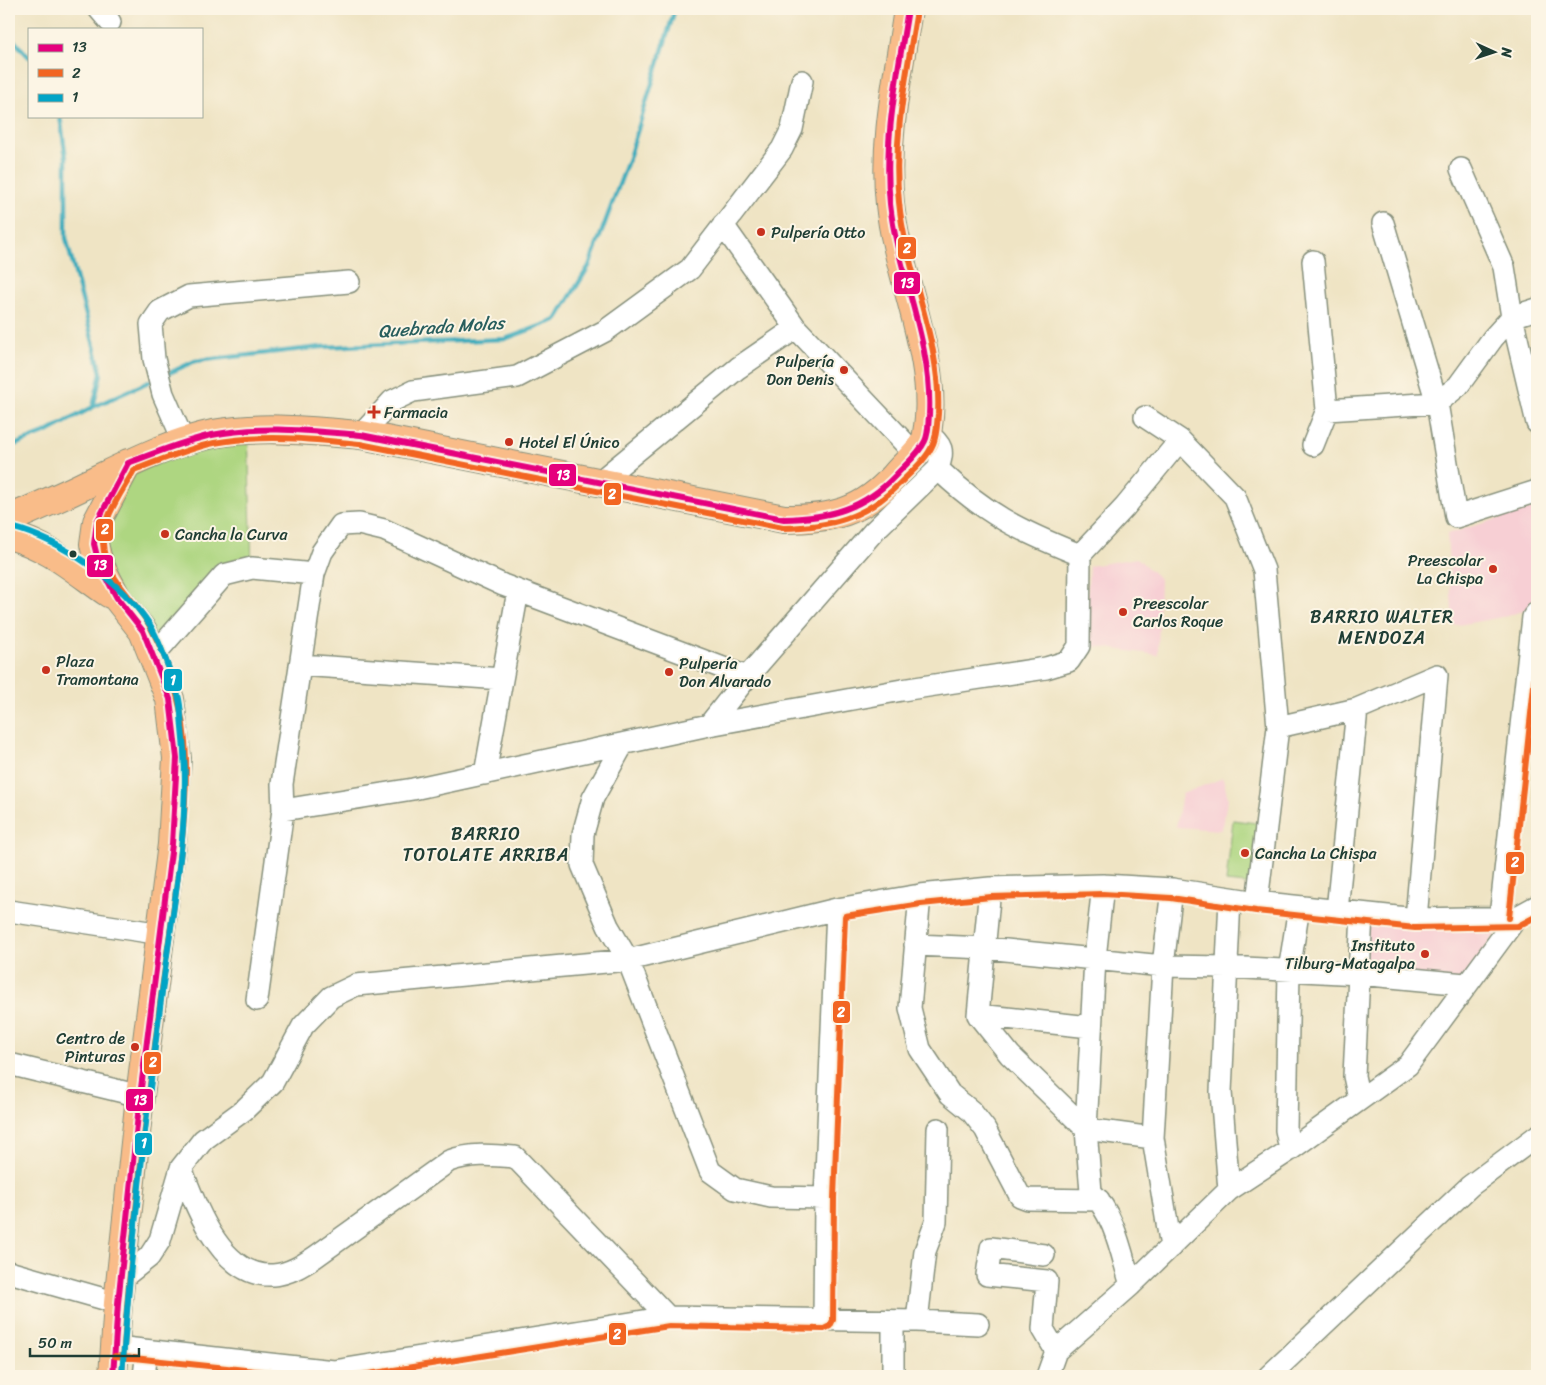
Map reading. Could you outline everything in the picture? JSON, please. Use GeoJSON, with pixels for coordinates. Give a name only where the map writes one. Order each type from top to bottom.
{"type":"FeatureCollection","features":[{"type":"Feature","properties":{"kind":"main road"},"geometry":{"type":"LineString","coordinates":[[9,519],[88,484],[128,463],[184,442],[212,434],[248,430],[293,430],[361,434],[776,517],[817,519],[848,511],[867,502],[887,485],[921,444],[930,410],[927,374],[890,205],[888,164],[908,9]]}},
{"type":"Feature","properties":{"kind":"main road"},"geometry":{"type":"LineString","coordinates":[[113,1376],[140,1096],[162,934],[175,812],[177,758],[170,699],[143,631],[117,598],[99,564],[94,544],[98,522],[128,463]]}},
{"type":"Feature","properties":{"kind":"main road"},"geometry":{"type":"LineString","coordinates":[[9,535],[31,541],[58,555],[117,598]]}},
{"type":"Feature","properties":{"kind":"street"},"geometry":{"type":"LineString","coordinates":[[361,434],[392,401],[413,391],[517,377],[605,331],[690,269],[782,149],[792,129],[802,81]]}},
{"type":"Feature","properties":{"kind":"street"},"geometry":{"type":"LineString","coordinates":[[1461,169],[1504,267],[1512,317],[1537,424]]}},
{"type":"Feature","properties":{"kind":"street"},"geometry":{"type":"LineString","coordinates":[[1383,223],[1436,403],[1456,517],[1537,491]]}},
{"type":"Feature","properties":{"kind":"street"},"geometry":{"type":"LineString","coordinates":[[709,725],[747,677],[874,531],[938,469],[942,450],[940,444],[921,444],[796,328],[723,225]]}},
{"type":"Feature","properties":{"kind":"street"},"geometry":{"type":"LineString","coordinates":[[1313,261],[1327,410],[1313,445]]}},
{"type":"Feature","properties":{"kind":"street"},"geometry":{"type":"LineString","coordinates":[[184,442],[163,394],[154,360],[151,324],[160,311],[189,296],[349,282]]}},
{"type":"Feature","properties":{"kind":"street"},"geometry":{"type":"LineString","coordinates":[[1327,410],[1436,403],[1458,386],[1493,338],[1512,317],[1537,309]]}},
{"type":"Feature","properties":{"kind":"street"},"geometry":{"type":"LineString","coordinates":[[599,482],[738,368],[796,328]]}},
{"type":"Feature","properties":{"kind":"street"},"geometry":{"type":"LineString","coordinates":[[1145,417],[1180,440],[1235,497],[1264,570],[1278,727],[1257,902]]}},
{"type":"Feature","properties":{"kind":"street"},"geometry":{"type":"LineString","coordinates":[[283,810],[413,789],[709,725],[902,690],[1046,668],[1069,661],[1079,646],[1080,555],[1126,507],[1180,440]]}},
{"type":"Feature","properties":{"kind":"street"},"geometry":{"type":"LineString","coordinates":[[938,469],[965,495],[1000,520],[1041,540],[1080,555]]}},
{"type":"Feature","properties":{"kind":"street"},"geometry":{"type":"LineString","coordinates":[[257,1000],[283,810],[282,784],[314,574],[322,552],[341,525],[359,524],[384,530],[518,591],[747,677]]}},
{"type":"Feature","properties":{"kind":"street"},"geometry":{"type":"LineString","coordinates":[[153,656],[224,575],[252,568],[314,574]]}},
{"type":"Feature","properties":{"kind":"street"},"geometry":{"type":"LineString","coordinates":[[485,774],[518,591]]}},
{"type":"Feature","properties":{"kind":"street"},"geometry":{"type":"LineString","coordinates":[[1047,1376],[1056,1351],[1102,1308],[1131,1285],[1229,1190],[1290,1150],[1408,1065],[1465,984],[1508,917],[1532,617],[1537,612]]}},
{"type":"Feature","properties":{"kind":"street"},"geometry":{"type":"LineString","coordinates":[[300,665],[502,679]]}},
{"type":"Feature","properties":{"kind":"street"},"geometry":{"type":"LineString","coordinates":[[1278,727],[1357,709],[1436,675],[1416,918]]}},
{"type":"Feature","properties":{"kind":"street"},"geometry":{"type":"LineString","coordinates":[[1337,911],[1357,709]]}},
{"type":"Feature","properties":{"kind":"street"},"geometry":{"type":"LineString","coordinates":[[623,744],[594,798],[583,834],[582,864],[608,926],[628,960],[710,1171],[735,1190],[771,1196],[825,1198]]}},
{"type":"Feature","properties":{"kind":"street"},"geometry":{"type":"LineString","coordinates":[[9,1272],[120,1291],[149,1257],[160,1240],[181,1168],[203,1140],[244,1110],[273,1082],[302,1026],[331,997],[356,985],[628,960],[836,910],[920,895],[990,888],[1103,885],[1172,889],[1230,899],[1362,914],[1416,918],[1508,917],[1537,906]]}},
{"type":"Feature","properties":{"kind":"street"},"geometry":{"type":"LineString","coordinates":[[1103,885],[1094,958],[1090,1027],[1086,1129],[1090,1192],[1099,1200],[1115,1233],[1131,1285]]}},
{"type":"Feature","properties":{"kind":"street"},"geometry":{"type":"LineString","coordinates":[[990,888],[986,948],[978,1015],[1010,1055],[1086,1129],[1153,1138]]}},
{"type":"Feature","properties":{"kind":"street"},"geometry":{"type":"LineString","coordinates":[[1171,1247],[1153,1138],[1163,966],[1172,889]]}},
{"type":"Feature","properties":{"kind":"street"},"geometry":{"type":"LineString","coordinates":[[920,895],[910,1008],[920,1049],[950,1094],[971,1111],[985,1129],[1020,1196],[1028,1199],[1099,1200]]}},
{"type":"Feature","properties":{"kind":"street"},"geometry":{"type":"LineString","coordinates":[[1229,1190],[1221,1092],[1230,899]]}},
{"type":"Feature","properties":{"kind":"street"},"geometry":{"type":"LineString","coordinates":[[1290,1150],[1286,1130],[1289,971],[1299,907]]}},
{"type":"Feature","properties":{"kind":"street"},"geometry":{"type":"LineString","coordinates":[[9,910],[162,934]]}},
{"type":"Feature","properties":{"kind":"street"},"geometry":{"type":"LineString","coordinates":[[824,1320],[825,1198],[836,910]]}},
{"type":"Feature","properties":{"kind":"street"},"geometry":{"type":"LineString","coordinates":[[1359,1099],[1354,1076],[1362,914]]}},
{"type":"Feature","properties":{"kind":"street"},"geometry":{"type":"LineString","coordinates":[[915,945],[986,948],[1163,966],[1227,967],[1359,974],[1465,984]]}},
{"type":"Feature","properties":{"kind":"street"},"geometry":{"type":"LineString","coordinates":[[978,1015],[1090,1027]]}},
{"type":"Feature","properties":{"kind":"street"},"geometry":{"type":"LineString","coordinates":[[9,1064],[140,1096]]}},
{"type":"Feature","properties":{"kind":"street"},"geometry":{"type":"LineString","coordinates":[[917,1321],[926,1251],[936,1222],[938,1129]]}},
{"type":"Feature","properties":{"kind":"street"},"geometry":{"type":"LineString","coordinates":[[1269,1376],[1470,1186],[1536,1140]]}},
{"type":"Feature","properties":{"kind":"street"},"geometry":{"type":"LineString","coordinates":[[181,1168],[202,1220],[223,1250],[247,1269],[272,1275],[297,1269],[448,1161],[462,1156],[515,1156],[668,1317]]}},
{"type":"Feature","properties":{"kind":"street"},"geometry":{"type":"LineString","coordinates":[[1044,1256],[990,1248],[987,1275],[1047,1281],[1043,1329],[1056,1351]]}},
{"type":"Feature","properties":{"kind":"street"},"geometry":{"type":"LineString","coordinates":[[116,1348],[334,1371],[668,1317],[917,1321],[978,1324]]}},
{"type":"Feature","properties":{"kind":"street"},"geometry":{"type":"LineString","coordinates":[[893,1321],[893,1376]]}},
{"type":"Feature","properties":{"kind":"street"},"geometry":{"type":"LineString","coordinates":[[144,1376],[147,1351]]}},
{"type":"Feature","properties":{"kind":"shaded area","name":"Preescolar La Chispa"},"geometry":{"type":"Polygon","coordinates":[[[1537,507],[1537,605],[1508,616],[1453,626],[1447,534],[1537,507]]]}},
{"type":"Feature","properties":{"kind":"shaded area","name":"Preescolar Carlos Roque"},"geometry":{"type":"Polygon","coordinates":[[[1137,558],[1160,579],[1158,655],[1085,645],[1089,566],[1137,558]]]}},
{"type":"Feature","properties":{"kind":"shaded area"},"geometry":{"type":"Polygon","coordinates":[[[1223,778],[1228,798],[1221,830],[1176,827],[1182,794],[1223,778]]]}},
{"type":"Feature","properties":{"kind":"shaded area","name":"Instituto Tilburg-Matagalpa"},"geometry":{"type":"Polygon","coordinates":[[[1366,922],[1503,924],[1457,992],[1364,984],[1366,922]]]}},
{"type":"Feature","properties":{"kind":"green space"},"geometry":{"type":"Polygon","coordinates":[[[248,430],[252,568],[224,575],[153,656],[117,598],[97,522],[128,463],[248,430]]]}},
{"type":"Feature","properties":{"kind":"green space","name":"Cancha La Chispa"},"geometry":{"type":"Polygon","coordinates":[[[1233,820],[1264,824],[1256,885],[1226,882],[1233,820]]]}},
{"type":"Feature","properties":{"kind":"waterway","name":"Quebrada Molas"},"geometry":{"type":"LineString","coordinates":[[165,375],[195,361],[322,347],[505,339],[556,320],[589,266],[629,158],[675,9]]}},
{"type":"Feature","properties":{"kind":"waterway"},"geometry":{"type":"LineString","coordinates":[[9,35],[28,56]]}},
{"type":"Feature","properties":{"kind":"waterway"},"geometry":{"type":"LineString","coordinates":[[60,118],[66,158],[66,238],[101,373],[93,407]]}},
{"type":"Feature","properties":{"kind":"waterway","name":"Quebrada Molas"},"geometry":{"type":"LineString","coordinates":[[9,447],[47,432],[93,407],[153,380]]}},
{"type":"Feature","properties":{"kind":"transit line","name":"13"},"geometry":{"type":"LineString","coordinates":[[113,1376],[118,1303],[140,1096],[172,844],[177,758],[170,699],[143,631],[117,598],[99,564],[94,544],[97,522],[128,463],[180,444],[230,432],[249,430],[324,432],[361,435],[784,519],[831,514],[858,504],[884,487],[916,455],[925,441],[928,428],[929,388],[926,361],[894,230],[888,180],[890,131],[908,9]]}},
{"type":"Feature","properties":{"kind":"transit line","name":"2"},"geometry":{"type":"LineString","coordinates":[[122,1376],[138,1186],[161,997],[178,878],[186,789],[183,725],[171,675],[151,628],[109,567],[103,543],[109,514],[134,470],[204,445],[232,440],[287,438],[360,444],[783,528],[832,523],[860,513],[874,505],[923,460],[933,444],[938,414],[935,360],[903,229],[897,178],[899,130],[917,10]]}},
{"type":"Feature","properties":{"kind":"transit line","name":"1"},"geometry":{"type":"LineString","coordinates":[[11,527],[30,533],[70,552],[124,593],[154,632],[169,669],[180,707],[185,760],[183,824],[134,1229],[122,1376]]}},
{"type":"Feature","properties":{"kind":"transit line","name":"2"},"geometry":{"type":"LineString","coordinates":[[1509,918],[1537,658]]}},
{"type":"Feature","properties":{"kind":"transit line","name":"2"},"geometry":{"type":"LineString","coordinates":[[356,1376],[669,1326],[824,1329],[830,1326],[833,1320],[834,1198],[845,916],[921,904],[991,897],[1103,894],[1171,898],[1256,911],[1415,928],[1518,926],[1537,916]]}},
{"type":"Feature","properties":{"kind":"transit line","name":"2"},"geometry":{"type":"LineString","coordinates":[[115,1356],[302,1376]]}},
{"type":"Feature","properties":{"kind":"place","name":"Pulpería Otto"},"geometry":{"type":"Point","coordinates":[761,232]}},
{"type":"Feature","properties":{"kind":"place","name":"Pulpería Don Denis"},"geometry":{"type":"Point","coordinates":[844,370]}},
{"type":"Feature","properties":{"kind":"place","name":"Farmacia"},"geometry":{"type":"Point","coordinates":[374,412]}},
{"type":"Feature","properties":{"kind":"place","name":"Hotel El Único"},"geometry":{"type":"Point","coordinates":[509,442]}},
{"type":"Feature","properties":{"kind":"place","name":"Cancha la Curva"},"geometry":{"type":"Point","coordinates":[165,534]}},
{"type":"Feature","properties":{"kind":"place","name":"Preescolar La Chispa"},"geometry":{"type":"Point","coordinates":[1493,569]}},
{"type":"Feature","properties":{"kind":"place","name":"Preescolar Carlos Roque"},"geometry":{"type":"Point","coordinates":[1123,612]}},
{"type":"Feature","properties":{"kind":"place","name":"Plaza Tramontana"},"geometry":{"type":"Point","coordinates":[46,670]}},
{"type":"Feature","properties":{"kind":"place","name":"Pulpería Don Alvarado"},"geometry":{"type":"Point","coordinates":[669,672]}},
{"type":"Feature","properties":{"kind":"place","name":"Cancha La Chispa"},"geometry":{"type":"Point","coordinates":[1245,853]}},
{"type":"Feature","properties":{"kind":"place","name":"Instituto Tilburg-Matagalpa"},"geometry":{"type":"Point","coordinates":[1425,954]}},
{"type":"Feature","properties":{"kind":"place","name":"Centro de Pinturas"},"geometry":{"type":"Point","coordinates":[135,1047]}},
{"type":"Feature","properties":{"kind":"district","name":"BARRIO WALTER MENDOZA"},"geometry":{"type":"Point","coordinates":[1382,628]}},
{"type":"Feature","properties":{"kind":"district","name":"BARRIO TOTOLATE ARRIBA"},"geometry":{"type":"Point","coordinates":[486,844]}}]}
